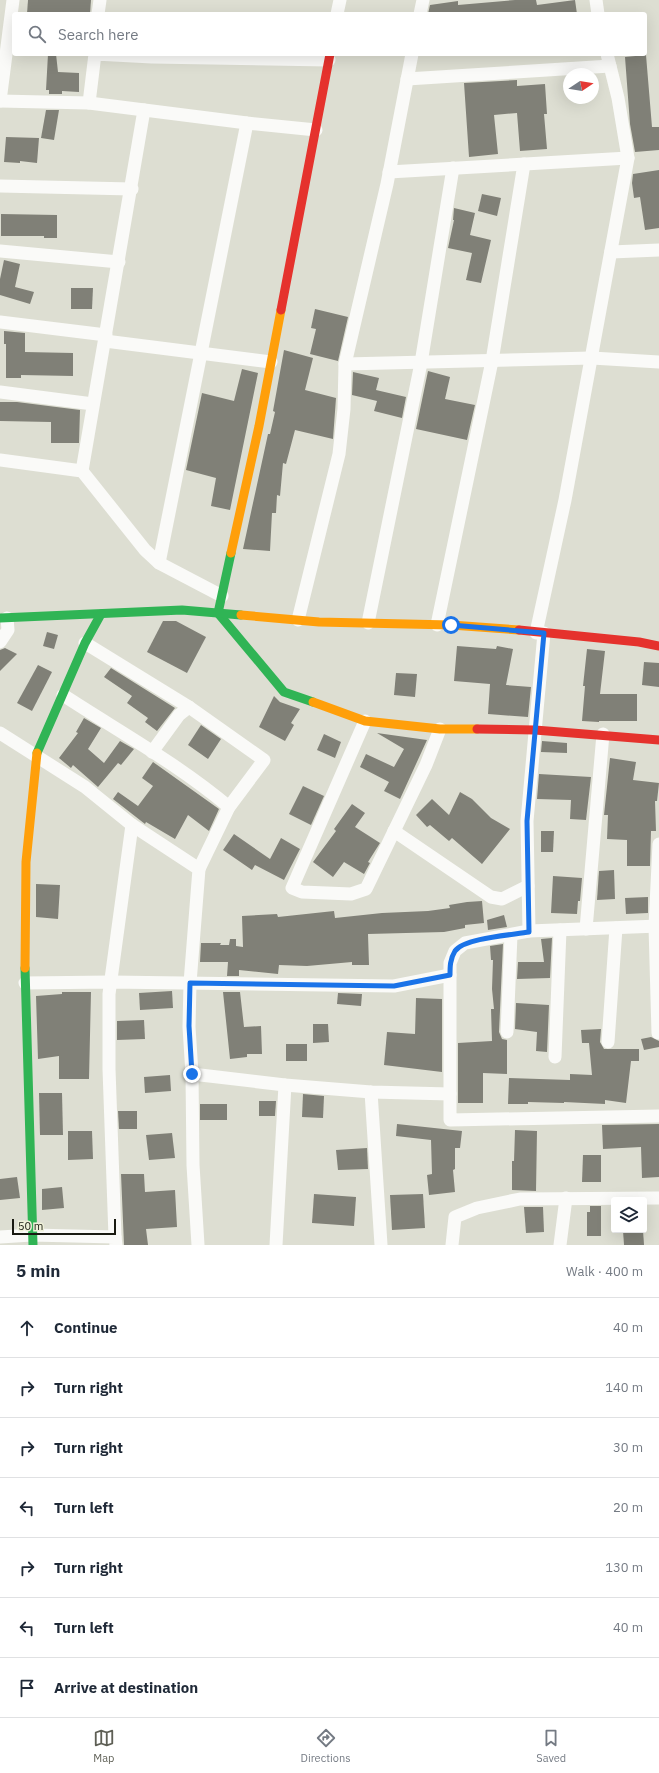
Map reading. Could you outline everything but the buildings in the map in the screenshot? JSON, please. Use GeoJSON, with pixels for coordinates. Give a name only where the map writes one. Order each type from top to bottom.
{"type":"FeatureCollection","features":[{"type":"Feature","properties":{"kind":"street"},"geometry":{"type":"LineString","coordinates":[[13,0],[5,31],[0,101],[89,103],[316,130]]}},
{"type":"Feature","properties":{"kind":"street"},"geometry":{"type":"LineString","coordinates":[[98,12],[100,0]]}},
{"type":"Feature","properties":{"kind":"street"},"geometry":{"type":"LineString","coordinates":[[337,12],[340,0]]}},
{"type":"Feature","properties":{"kind":"street"},"geometry":{"type":"LineString","coordinates":[[420,12],[423,0]]}},
{"type":"Feature","properties":{"kind":"street"},"geometry":{"type":"LineString","coordinates":[[596,0],[598,12]]}},
{"type":"Feature","properties":{"kind":"street"},"geometry":{"type":"LineString","coordinates":[[89,103],[95,56]]}},
{"type":"Feature","properties":{"kind":"street"},"geometry":{"type":"LineString","coordinates":[[133,56],[329,57],[272,362],[218,613]]}},
{"type":"Feature","properties":{"kind":"street"},"geometry":{"type":"LineString","coordinates":[[298,620],[339,454],[344,409],[345,364],[389,172],[412,56]]}},
{"type":"Feature","properties":{"kind":"street"},"geometry":{"type":"LineString","coordinates":[[408,78],[609,60],[628,158],[540,633],[535,730],[527,821],[529,932]]}},
{"type":"Feature","properties":{"kind":"street"},"geometry":{"type":"LineString","coordinates":[[82,471],[132,189],[144,110]]}},
{"type":"Feature","properties":{"kind":"street"},"geometry":{"type":"LineString","coordinates":[[159,563],[247,123]]}},
{"type":"Feature","properties":{"kind":"street"},"geometry":{"type":"LineString","coordinates":[[389,172],[628,158]]}},
{"type":"Feature","properties":{"kind":"street"},"geometry":{"type":"LineString","coordinates":[[437,625],[492,361],[524,164]]}},
{"type":"Feature","properties":{"kind":"street"},"geometry":{"type":"LineString","coordinates":[[368,623],[421,363],[453,168]]}},
{"type":"Feature","properties":{"kind":"street"},"geometry":{"type":"LineString","coordinates":[[0,186],[132,189]]}},
{"type":"Feature","properties":{"kind":"street"},"geometry":{"type":"LineString","coordinates":[[611,252],[659,250]]}},
{"type":"Feature","properties":{"kind":"street"},"geometry":{"type":"LineString","coordinates":[[0,252],[119,262]]}},
{"type":"Feature","properties":{"kind":"street"},"geometry":{"type":"LineString","coordinates":[[0,322],[201,354],[272,362]]}},
{"type":"Feature","properties":{"kind":"street"},"geometry":{"type":"LineString","coordinates":[[345,364],[592,358],[659,362]]}},
{"type":"Feature","properties":{"kind":"street"},"geometry":{"type":"LineString","coordinates":[[0,392],[93,404]]}},
{"type":"Feature","properties":{"kind":"street"},"geometry":{"type":"LineString","coordinates":[[0,460],[82,471],[145,550],[159,563],[222,596]]}},
{"type":"Feature","properties":{"kind":"street"},"geometry":{"type":"LineString","coordinates":[[0,642],[8,630],[4,618],[182,610],[298,620],[437,625],[639,642],[659,646]]}},
{"type":"Feature","properties":{"kind":"street"},"geometry":{"type":"LineString","coordinates":[[218,613],[284,692],[365,720],[440,729],[535,730],[604,734],[659,740]]}},
{"type":"Feature","properties":{"kind":"street"},"geometry":{"type":"LineString","coordinates":[[33,1240],[25,983],[26,862],[36,756],[86,643],[101,614]]}},
{"type":"Feature","properties":{"kind":"street"},"geometry":{"type":"LineString","coordinates":[[86,643],[190,707],[264,760],[229,807],[199,869],[190,983],[189,1026],[192,1074],[193,1165],[198,1245]]}},
{"type":"Feature","properties":{"kind":"street"},"geometry":{"type":"LineString","coordinates":[[63,695],[213,793],[229,807]]}},
{"type":"Feature","properties":{"kind":"street"},"geometry":{"type":"LineString","coordinates":[[152,752],[179,715],[190,707]]}},
{"type":"Feature","properties":{"kind":"street"},"geometry":{"type":"LineString","coordinates":[[365,720],[292,888],[302,892],[351,894],[366,889],[426,765],[440,729]]}},
{"type":"Feature","properties":{"kind":"street"},"geometry":{"type":"LineString","coordinates":[[0,733],[85,787],[132,825],[199,869]]}},
{"type":"Feature","properties":{"kind":"street"},"geometry":{"type":"LineString","coordinates":[[586,929],[604,734]]}},
{"type":"Feature","properties":{"kind":"street"},"geometry":{"type":"LineString","coordinates":[[0,1237],[33,1240],[116,1241],[109,1069],[109,994],[132,825]]}},
{"type":"Feature","properties":{"kind":"street"},"geometry":{"type":"LineString","coordinates":[[394,831],[491,897],[502,899],[528,886]]}},
{"type":"Feature","properties":{"kind":"street"},"geometry":{"type":"LineString","coordinates":[[658,1033],[657,926],[659,844]]}},
{"type":"Feature","properties":{"kind":"street"},"geometry":{"type":"LineString","coordinates":[[657,926],[529,932],[465,943],[455,951],[450,963],[450,1120],[659,1116]]}},
{"type":"Feature","properties":{"kind":"street"},"geometry":{"type":"LineString","coordinates":[[608,1042],[616,928]]}},
{"type":"Feature","properties":{"kind":"street"},"geometry":{"type":"LineString","coordinates":[[555,1057],[560,930]]}},
{"type":"Feature","properties":{"kind":"street"},"geometry":{"type":"LineString","coordinates":[[506,1032],[511,935]]}},
{"type":"Feature","properties":{"kind":"street"},"geometry":{"type":"LineString","coordinates":[[25,983],[111,982],[394,986],[450,975]]}},
{"type":"Feature","properties":{"kind":"street"},"geometry":{"type":"LineString","coordinates":[[192,1074],[285,1086],[371,1092],[450,1094]]}},
{"type":"Feature","properties":{"kind":"street"},"geometry":{"type":"LineString","coordinates":[[276,1245],[285,1086]]}},
{"type":"Feature","properties":{"kind":"street"},"geometry":{"type":"LineString","coordinates":[[371,1092],[381,1245]]}},
{"type":"Feature","properties":{"kind":"street"},"geometry":{"type":"LineString","coordinates":[[560,1245],[566,1198]]}},
{"type":"Feature","properties":{"kind":"street"},"geometry":{"type":"LineString","coordinates":[[452,1245],[454,1217],[477,1208],[520,1199],[659,1198]]}},
{"type":"Feature","properties":{"kind":"traffic: fast"},"geometry":{"type":"LineString","coordinates":[[231,553],[218,613],[284,692],[313,702]]}},
{"type":"Feature","properties":{"kind":"traffic: fast"},"geometry":{"type":"LineString","coordinates":[[0,618],[182,610],[241,615]]}},
{"type":"Feature","properties":{"kind":"traffic: fast"},"geometry":{"type":"LineString","coordinates":[[37,753],[85,643],[101,614]]}},
{"type":"Feature","properties":{"kind":"traffic: fast"},"geometry":{"type":"LineString","coordinates":[[25,968],[33,1245]]}},
{"type":"Feature","properties":{"kind":"traffic: slow"},"geometry":{"type":"LineString","coordinates":[[231,553],[259,426],[281,310]]}},
{"type":"Feature","properties":{"kind":"traffic: slow"},"geometry":{"type":"LineString","coordinates":[[241,615],[319,622],[451,625],[519,630]]}},
{"type":"Feature","properties":{"kind":"traffic: slow"},"geometry":{"type":"LineString","coordinates":[[313,702],[365,721],[440,729],[477,729]]}},
{"type":"Feature","properties":{"kind":"traffic: slow"},"geometry":{"type":"LineString","coordinates":[[25,968],[26,862],[37,753]]}},
{"type":"Feature","properties":{"kind":"traffic: jam"},"geometry":{"type":"LineString","coordinates":[[281,310],[330,56]]}},
{"type":"Feature","properties":{"kind":"traffic: jam"},"geometry":{"type":"LineString","coordinates":[[519,630],[639,642],[659,646]]}},
{"type":"Feature","properties":{"kind":"traffic: jam"},"geometry":{"type":"LineString","coordinates":[[477,729],[535,730],[659,740]]}},
{"type":"Feature","properties":{"kind":"route"},"geometry":{"type":"LineString","coordinates":[[192,1074],[189,1026],[190,983],[394,986],[450,975],[450,963],[455,951],[465,943],[529,932],[527,821],[544,633],[451,625]]}}]}
